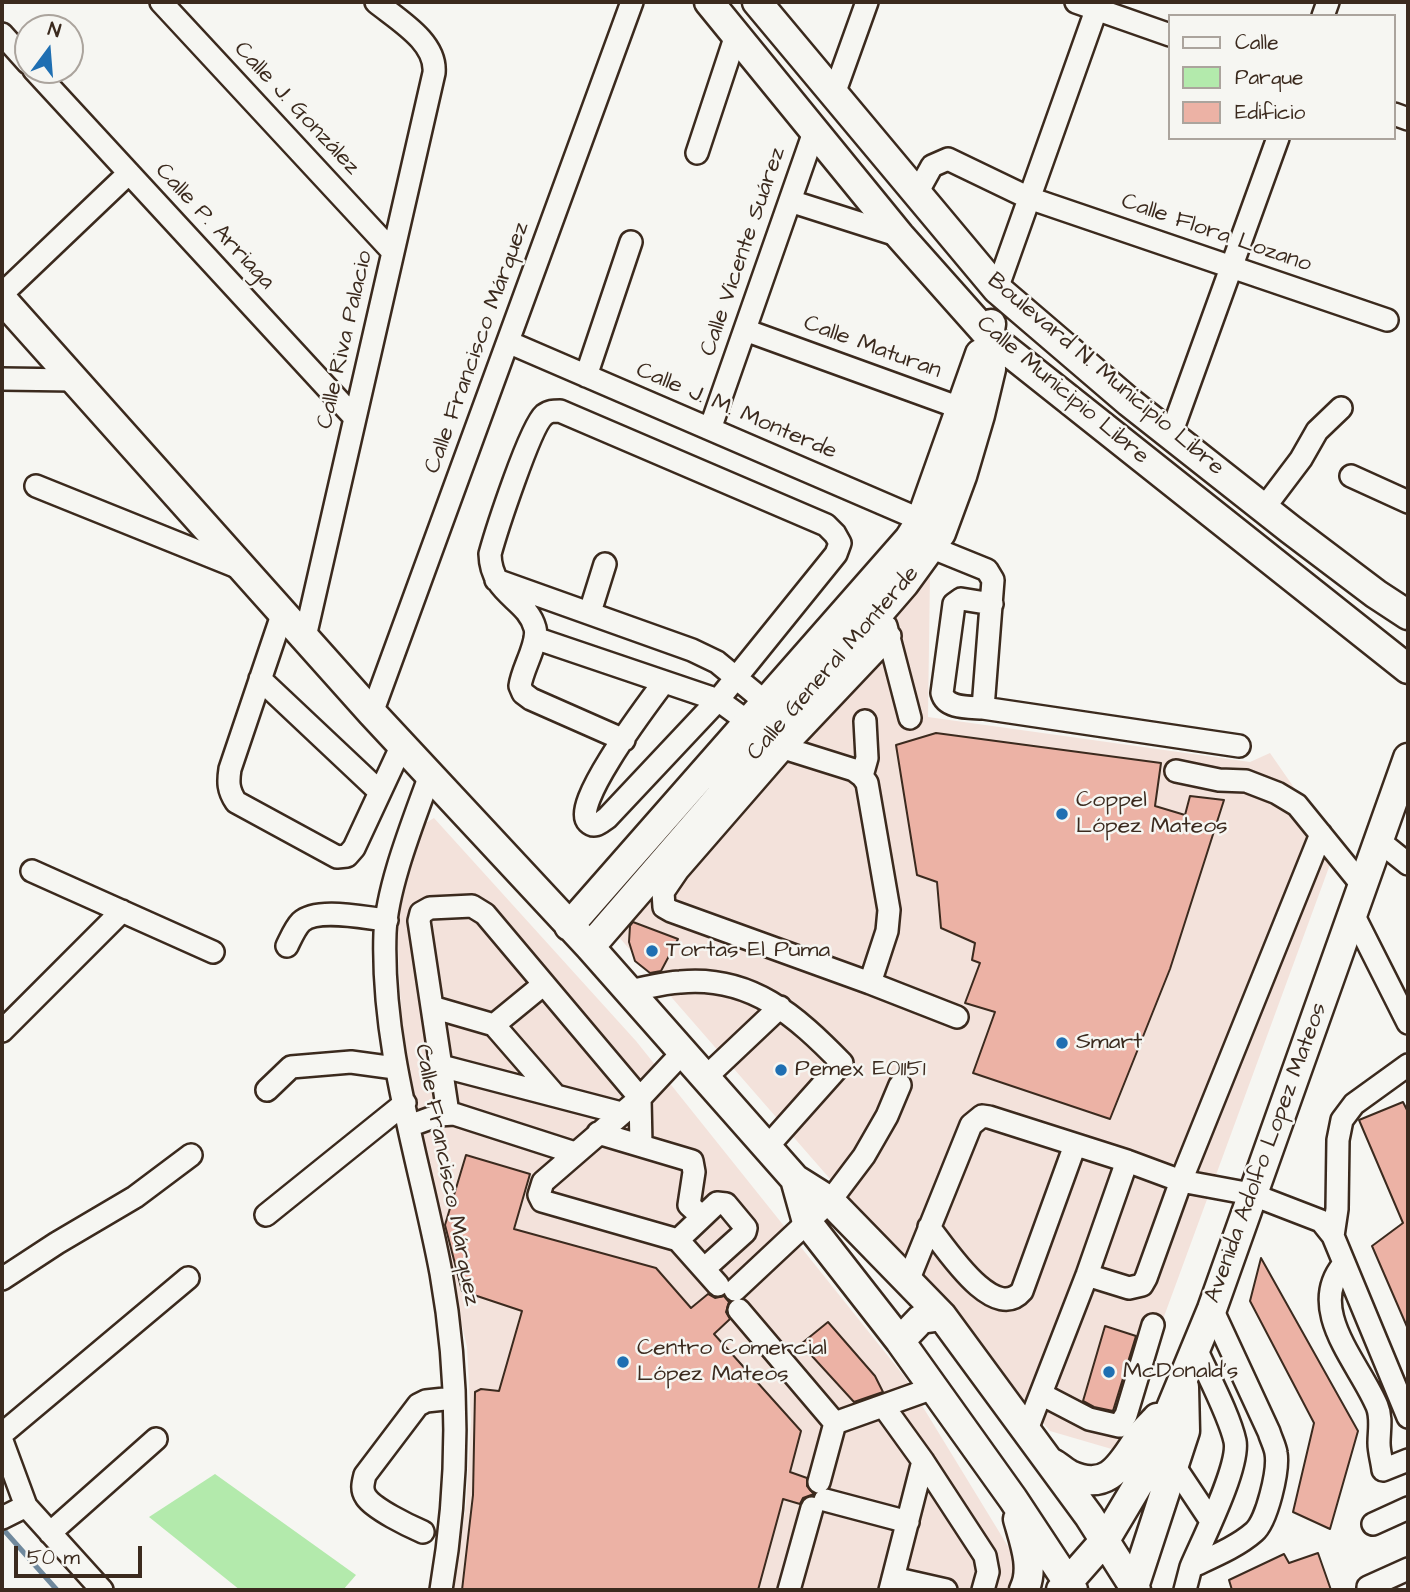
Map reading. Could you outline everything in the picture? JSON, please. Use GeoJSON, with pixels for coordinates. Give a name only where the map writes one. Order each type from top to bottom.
{"type":"FeatureCollection","features":[{"type":"Feature","properties":{"kind":"main road","name":"Calle Municipio Libre"},"geometry":{"type":"LineString","coordinates":[[709,2],[900,236],[989,336],[1408,669]]}},
{"type":"Feature","properties":{"kind":"main road","name":"Boulevard N. Municipio Libre"},"geometry":{"type":"LineString","coordinates":[[757,2],[997,289],[1129,402],[1376,594],[1408,615]]}},
{"type":"Feature","properties":{"kind":"main road","name":"Calle General Monterde"},"geometry":{"type":"LineString","coordinates":[[569,926],[885,624],[926,535],[970,412],[978,358],[989,336],[997,289]]}},
{"type":"Feature","properties":{"kind":"main road"},"geometry":{"type":"LineString","coordinates":[[2,296],[372,713],[590,947],[796,1179],[830,1201],[942,1316],[1089,1516],[1134,1589]]}},
{"type":"Feature","properties":{"kind":"main road"},"geometry":{"type":"LineString","coordinates":[[1262,553],[1290,528]]}},
{"type":"Feature","properties":{"kind":"main road","name":"Calle General Monterde"},"geometry":{"type":"LineString","coordinates":[[590,947],[776,727],[926,535]]}},
{"type":"Feature","properties":{"kind":"main road"},"geometry":{"type":"LineString","coordinates":[[1376,594],[1408,593]]}},
{"type":"Feature","properties":{"kind":"main road","name":"Avenida Adolfo Lopez Mateos"},"geometry":{"type":"LineString","coordinates":[[1073,1583],[1105,1540],[1142,1478],[1186,1374],[1212,1309],[1378,840],[1403,787],[1408,758]]}},
{"type":"Feature","properties":{"kind":"main road"},"geometry":{"type":"LineString","coordinates":[[796,1179],[807,1222],[900,1341],[1073,1583]]}},
{"type":"Feature","properties":{"kind":"main road"},"geometry":{"type":"LineString","coordinates":[[900,1341],[921,1318],[942,1316]]}},
{"type":"Feature","properties":{"kind":"main road"},"geometry":{"type":"LineString","coordinates":[[1134,1589],[1185,1431],[1183,1389],[1186,1374]]}},
{"type":"Feature","properties":{"kind":"main road"},"geometry":{"type":"LineString","coordinates":[[1046,1460],[1071,1475],[1090,1479],[1108,1477],[1124,1462],[1140,1436],[1172,1404]]}},
{"type":"Feature","properties":{"kind":"main road"},"geometry":{"type":"LineString","coordinates":[[1013,1499],[1027,1552],[1028,1578],[1024,1590]]}},
{"type":"Feature","properties":{"kind":"main road"},"geometry":{"type":"LineString","coordinates":[[1073,1583],[1089,1516]]}},
{"type":"Feature","properties":{"kind":"street","name":"Calle J. González"},"geometry":{"type":"LineString","coordinates":[[161,2],[393,252]]}},
{"type":"Feature","properties":{"kind":"street"},"geometry":{"type":"LineString","coordinates":[[376,2],[400,11]]}},
{"type":"Feature","properties":{"kind":"street","name":"Calle Francisco Márquez"},"geometry":{"type":"LineString","coordinates":[[372,713],[632,2]]}},
{"type":"Feature","properties":{"kind":"street"},"geometry":{"type":"LineString","coordinates":[[834,93],[867,2]]}},
{"type":"Feature","properties":{"kind":"street"},"geometry":{"type":"LineString","coordinates":[[1090,4],[1168,34]]}},
{"type":"Feature","properties":{"kind":"street","name":"Calle General Monterde"},"geometry":{"type":"LineString","coordinates":[[997,289],[1029,198],[1090,4]]}},
{"type":"Feature","properties":{"kind":"street","name":"Calle Riva Palacio"},"geometry":{"type":"LineString","coordinates":[[305,637],[434,73],[433,55],[400,11]]}},
{"type":"Feature","properties":{"kind":"street"},"geometry":{"type":"LineString","coordinates":[[2,34],[14,47]]}},
{"type":"Feature","properties":{"kind":"street"},"geometry":{"type":"LineString","coordinates":[[697,153],[736,35]]}},
{"type":"Feature","properties":{"kind":"street","name":"Calle P. Arriaga"},"geometry":{"type":"LineString","coordinates":[[47,84],[355,418]]}},
{"type":"Feature","properties":{"kind":"street","name":"Calle Vicente Suárez"},"geometry":{"type":"LineString","coordinates":[[710,429],[814,132]]}},
{"type":"Feature","properties":{"kind":"street"},"geometry":{"type":"LineString","coordinates":[[1171,435],[1277,140]]}},
{"type":"Feature","properties":{"kind":"street","name":"Calle Flora Lozano"},"geometry":{"type":"LineString","coordinates":[[917,192],[932,166],[948,159],[1029,198],[1387,320]]}},
{"type":"Feature","properties":{"kind":"street"},"geometry":{"type":"LineString","coordinates":[[2,296],[129,173]]}},
{"type":"Feature","properties":{"kind":"street"},"geometry":{"type":"LineString","coordinates":[[790,201],[900,236]]}},
{"type":"Feature","properties":{"kind":"street"},"geometry":{"type":"LineString","coordinates":[[586,376],[631,242]]}},
{"type":"Feature","properties":{"kind":"street","name":"Calle Maturan"},"geometry":{"type":"LineString","coordinates":[[745,330],[970,412]]}},
{"type":"Feature","properties":{"kind":"street","name":"Calle J. M. Monterde"},"geometry":{"type":"LineString","coordinates":[[508,342],[710,429],[926,535],[987,570],[993,580],[992,604]]}},
{"type":"Feature","properties":{"kind":"street"},"geometry":{"type":"LineString","coordinates":[[2,379],[74,380]]}},
{"type":"Feature","properties":{"kind":"street"},"geometry":{"type":"LineString","coordinates":[[1264,508],[1301,459],[1317,431],[1341,408]]}},
{"type":"Feature","properties":{"kind":"street"},"geometry":{"type":"LineString","coordinates":[[624,740],[523,693],[520,686],[521,677],[535,638],[535,628],[494,579],[490,565],[493,543],[531,438],[543,416],[550,411],[560,411],[826,525],[840,543],[836,554],[718,700],[607,818],[593,825],[587,821],[584,813],[588,797],[664,682]]}},
{"type":"Feature","properties":{"kind":"street"},"geometry":{"type":"LineString","coordinates":[[1351,476],[1408,502]]}},
{"type":"Feature","properties":{"kind":"street"},"geometry":{"type":"LineString","coordinates":[[36,486],[245,570]]}},
{"type":"Feature","properties":{"kind":"street"},"geometry":{"type":"LineString","coordinates":[[590,612],[604,564]]}},
{"type":"Feature","properties":{"kind":"street"},"geometry":{"type":"LineString","coordinates":[[494,579],[590,612],[717,662],[737,678],[776,727]]}},
{"type":"Feature","properties":{"kind":"street"},"geometry":{"type":"LineString","coordinates":[[983,708],[992,604],[961,599],[954,604],[942,693],[949,704],[1239,746]]}},
{"type":"Feature","properties":{"kind":"street"},"geometry":{"type":"LineString","coordinates":[[283,612],[228,782],[229,793],[236,802],[337,857],[347,856],[354,848],[402,745]]}},
{"type":"Feature","properties":{"kind":"street"},"geometry":{"type":"LineString","coordinates":[[885,624],[909,719]]}},
{"type":"Feature","properties":{"kind":"street"},"geometry":{"type":"LineString","coordinates":[[535,638],[718,700],[776,727],[862,776],[867,783],[889,910],[887,931],[870,984]]}},
{"type":"Feature","properties":{"kind":"street"},"geometry":{"type":"LineString","coordinates":[[260,679],[380,792]]}},
{"type":"Feature","properties":{"kind":"street"},"geometry":{"type":"LineString","coordinates":[[862,776],[867,758],[865,721]]}},
{"type":"Feature","properties":{"kind":"street"},"geometry":{"type":"LineString","coordinates":[[776,727],[663,892],[664,907],[957,1017]]}},
{"type":"Feature","properties":{"kind":"street"},"geometry":{"type":"LineString","coordinates":[[1176,771],[1263,786],[1297,805],[1362,885]]}},
{"type":"Feature","properties":{"kind":"street","name":"Calle Francisco Márquez"},"geometry":{"type":"LineString","coordinates":[[430,775],[390,899],[386,970],[396,1068],[441,1273],[450,1328],[457,1431],[454,1492],[441,1590]]}},
{"type":"Feature","properties":{"kind":"street"},"geometry":{"type":"LineString","coordinates":[[1087,1275],[1129,1288],[1142,1284],[1321,834]]}},
{"type":"Feature","properties":{"kind":"street"},"geometry":{"type":"LineString","coordinates":[[1378,840],[1408,864]]}},
{"type":"Feature","properties":{"kind":"street"},"geometry":{"type":"LineString","coordinates":[[32,871],[213,952]]}},
{"type":"Feature","properties":{"kind":"street"},"geometry":{"type":"LineString","coordinates":[[448,1113],[419,921],[421,913],[430,908],[472,906],[478,909],[544,984],[640,1098],[642,1145]]}},
{"type":"Feature","properties":{"kind":"street"},"geometry":{"type":"LineString","coordinates":[[2,1031],[122,911]]}},
{"type":"Feature","properties":{"kind":"street"},"geometry":{"type":"LineString","coordinates":[[1353,914],[1408,1024]]}},
{"type":"Feature","properties":{"kind":"street"},"geometry":{"type":"LineString","coordinates":[[287,946],[299,923],[311,915],[387,920]]}},
{"type":"Feature","properties":{"kind":"street"},"geometry":{"type":"LineString","coordinates":[[627,991],[681,982],[718,983],[745,989],[780,1007],[815,1035],[842,1063],[768,1146]]}},
{"type":"Feature","properties":{"kind":"street"},"geometry":{"type":"LineString","coordinates":[[494,1025],[544,984]]}},
{"type":"Feature","properties":{"kind":"street"},"geometry":{"type":"LineString","coordinates":[[432,1007],[494,1025],[554,1094]]}},
{"type":"Feature","properties":{"kind":"street"},"geometry":{"type":"LineString","coordinates":[[706,1077],[780,1007]]}},
{"type":"Feature","properties":{"kind":"street"},"geometry":{"type":"LineString","coordinates":[[683,1052],[640,1098],[543,1182],[539,1195],[542,1200],[678,1240],[731,1295],[835,1423]]}},
{"type":"Feature","properties":{"kind":"street"},"geometry":{"type":"LineString","coordinates":[[267,1090],[291,1067],[351,1062],[396,1068]]}},
{"type":"Feature","properties":{"kind":"street"},"geometry":{"type":"LineString","coordinates":[[1333,1236],[1337,1209],[1338,1140],[1342,1120],[1354,1104],[1408,1065]]}},
{"type":"Feature","properties":{"kind":"street"},"geometry":{"type":"LineString","coordinates":[[441,1066],[621,1113]]}},
{"type":"Feature","properties":{"kind":"street"},"geometry":{"type":"LineString","coordinates":[[731,1295],[830,1201],[864,1156],[887,1116],[900,1085]]}},
{"type":"Feature","properties":{"kind":"street"},"geometry":{"type":"LineString","coordinates":[[266,1215],[405,1103]]}},
{"type":"Feature","properties":{"kind":"street"},"geometry":{"type":"LineString","coordinates":[[409,1126],[448,1113],[575,1153]]}},
{"type":"Feature","properties":{"kind":"street"},"geometry":{"type":"LineString","coordinates":[[908,1281],[971,1125],[975,1119],[989,1117],[1181,1181],[1251,1194],[1321,1221],[1333,1236],[1408,1417]]}},
{"type":"Feature","properties":{"kind":"street"},"geometry":{"type":"LineString","coordinates":[[598,1133],[692,1161],[694,1172],[689,1205],[702,1217]]}},
{"type":"Feature","properties":{"kind":"street"},"geometry":{"type":"LineString","coordinates":[[929,1227],[972,1280],[991,1296],[1004,1300],[1013,1299],[1022,1291],[1075,1145]]}},
{"type":"Feature","properties":{"kind":"street"},"geometry":{"type":"LineString","coordinates":[[2,1279],[57,1242],[135,1197],[191,1155]]}},
{"type":"Feature","properties":{"kind":"street"},"geometry":{"type":"LineString","coordinates":[[1026,1432],[1087,1275],[1127,1161]]}},
{"type":"Feature","properties":{"kind":"street"},"geometry":{"type":"LineString","coordinates":[[678,1240],[717,1203],[726,1204],[746,1228],[704,1269]]}},
{"type":"Feature","properties":{"kind":"street"},"geometry":{"type":"LineString","coordinates":[[1343,1265],[1334,1275],[1329,1307],[1346,1348],[1377,1406],[1383,1470],[1408,1460]]}},
{"type":"Feature","properties":{"kind":"street"},"geometry":{"type":"LineString","coordinates":[[2,1433],[188,1278]]}},
{"type":"Feature","properties":{"kind":"street"},"geometry":{"type":"LineString","coordinates":[[1191,1567],[1257,1530],[1265,1513],[1276,1470],[1276,1453],[1269,1432],[1212,1309]]}},
{"type":"Feature","properties":{"kind":"street"},"geometry":{"type":"LineString","coordinates":[[1041,1394],[1089,1419],[1119,1426],[1126,1415],[1153,1325]]}},
{"type":"Feature","properties":{"kind":"street"},"geometry":{"type":"LineString","coordinates":[[1185,1590],[1191,1567],[1233,1461],[1236,1443],[1195,1346]]}},
{"type":"Feature","properties":{"kind":"street"},"geometry":{"type":"LineString","coordinates":[[835,1423],[933,1388]]}},
{"type":"Feature","properties":{"kind":"street"},"geometry":{"type":"LineString","coordinates":[[423,1532],[403,1523],[366,1498],[362,1489],[365,1475],[418,1405],[426,1401],[454,1398]]}},
{"type":"Feature","properties":{"kind":"street"},"geometry":{"type":"LineString","coordinates":[[884,1407],[985,1556],[988,1572],[983,1590]]}},
{"type":"Feature","properties":{"kind":"street"},"geometry":{"type":"LineString","coordinates":[[789,1590],[819,1497],[835,1423]]}},
{"type":"Feature","properties":{"kind":"street"},"geometry":{"type":"LineString","coordinates":[[50,1533],[156,1439]]}},
{"type":"Feature","properties":{"kind":"street"},"geometry":{"type":"LineString","coordinates":[[2,1441],[14,1512],[50,1533],[102,1590]]}},
{"type":"Feature","properties":{"kind":"street"},"geometry":{"type":"LineString","coordinates":[[923,1461],[891,1584],[946,1590]]}},
{"type":"Feature","properties":{"kind":"street"},"geometry":{"type":"LineString","coordinates":[[1173,1464],[1211,1521]]}},
{"type":"Feature","properties":{"kind":"street"},"geometry":{"type":"LineString","coordinates":[[819,1497],[908,1522]]}},
{"type":"Feature","properties":{"kind":"street"},"geometry":{"type":"LineString","coordinates":[[1373,1524],[1408,1508]]}},
{"type":"Feature","properties":{"kind":"street"},"geometry":{"type":"LineString","coordinates":[[1368,1590],[1368,1587],[1408,1569]]}},
{"type":"Feature","properties":{"kind":"shaded area"},"geometry":{"type":"Polygon","coordinates":[[[930,575],[928,717],[1250,762],[1270,753],[1336,848],[1115,1450],[1050,1431],[618,936],[930,575]]]}},
{"type":"Feature","properties":{"kind":"shaded area"},"geometry":{"type":"Polygon","coordinates":[[[434,818],[636,1041],[904,1376],[1020,1566],[1015,1590],[453,1590],[466,1505],[471,1421],[467,1347],[446,1258],[409,1066],[401,1015],[397,921],[398,891],[424,824],[434,818]]]}},
{"type":"Feature","properties":{"kind":"green space"},"geometry":{"type":"Polygon","coordinates":[[[215,1474],[356,1575],[343,1590],[240,1590],[149,1517],[215,1474]]]}},
{"type":"Feature","properties":{"kind":"building"},"geometry":{"type":"Polygon","coordinates":[[[936,733],[1161,763],[1155,806],[1185,815],[1190,796],[1224,800],[1170,969],[1110,1119],[973,1073],[995,1012],[965,1003],[980,963],[972,960],[975,943],[941,928],[937,882],[917,875],[896,745],[936,733]]]}},
{"type":"Feature","properties":{"kind":"building","name":"Tortas El Puma"},"geometry":{"type":"Polygon","coordinates":[[[633,922],[678,939],[661,971],[650,973],[635,961],[629,942],[630,926],[633,922]]]}},
{"type":"Feature","properties":{"kind":"building"},"geometry":{"type":"Polygon","coordinates":[[[1403,1102],[1408,1112],[1408,1329],[1372,1246],[1403,1223],[1359,1120],[1403,1102]]]}},
{"type":"Feature","properties":{"kind":"building","name":"Centro Comercial López Mateos"},"geometry":{"type":"Polygon","coordinates":[[[466,1155],[530,1174],[514,1229],[656,1268],[691,1308],[708,1294],[715,1298],[724,1296],[729,1302],[726,1312],[730,1319],[714,1334],[801,1431],[790,1472],[807,1478],[807,1486],[814,1494],[803,1498],[800,1504],[783,1499],[758,1590],[462,1590],[473,1495],[475,1392],[481,1389],[499,1391],[522,1311],[462,1291],[445,1225],[466,1155]]]}},
{"type":"Feature","properties":{"kind":"building"},"geometry":{"type":"Polygon","coordinates":[[[1261,1258],[1358,1431],[1330,1529],[1293,1512],[1314,1423],[1250,1301],[1261,1258]]]}},
{"type":"Feature","properties":{"kind":"building"},"geometry":{"type":"Polygon","coordinates":[[[828,1322],[875,1376],[883,1392],[854,1402],[801,1344],[828,1322]]]}},
{"type":"Feature","properties":{"kind":"building","name":"McDonald's"},"geometry":{"type":"Polygon","coordinates":[[[1105,1326],[1136,1336],[1113,1411],[1094,1407],[1083,1401],[1105,1326]]]}},
{"type":"Feature","properties":{"kind":"building"},"geometry":{"type":"Polygon","coordinates":[[[1318,1553],[1331,1590],[1232,1590],[1229,1580],[1284,1554],[1289,1563],[1318,1553]]]}},
{"type":"Feature","properties":{"kind":"waterway"},"geometry":{"type":"LineString","coordinates":[[2,1528],[57,1590]]}},
{"type":"Feature","properties":{"kind":"place","name":"Coppel López Mateos"},"geometry":{"type":"Point","coordinates":[1062,814]}},
{"type":"Feature","properties":{"kind":"place","name":"Tortas El Puma"},"geometry":{"type":"Point","coordinates":[652,951]}},
{"type":"Feature","properties":{"kind":"place","name":"Smart"},"geometry":{"type":"Point","coordinates":[1062,1043]}},
{"type":"Feature","properties":{"kind":"place","name":"Pemex E01151"},"geometry":{"type":"Point","coordinates":[781,1070]}},
{"type":"Feature","properties":{"kind":"place","name":"Centro Comercial López Mateos"},"geometry":{"type":"Point","coordinates":[623,1362]}},
{"type":"Feature","properties":{"kind":"place","name":"McDonald's"},"geometry":{"type":"Point","coordinates":[1109,1372]}}]}
